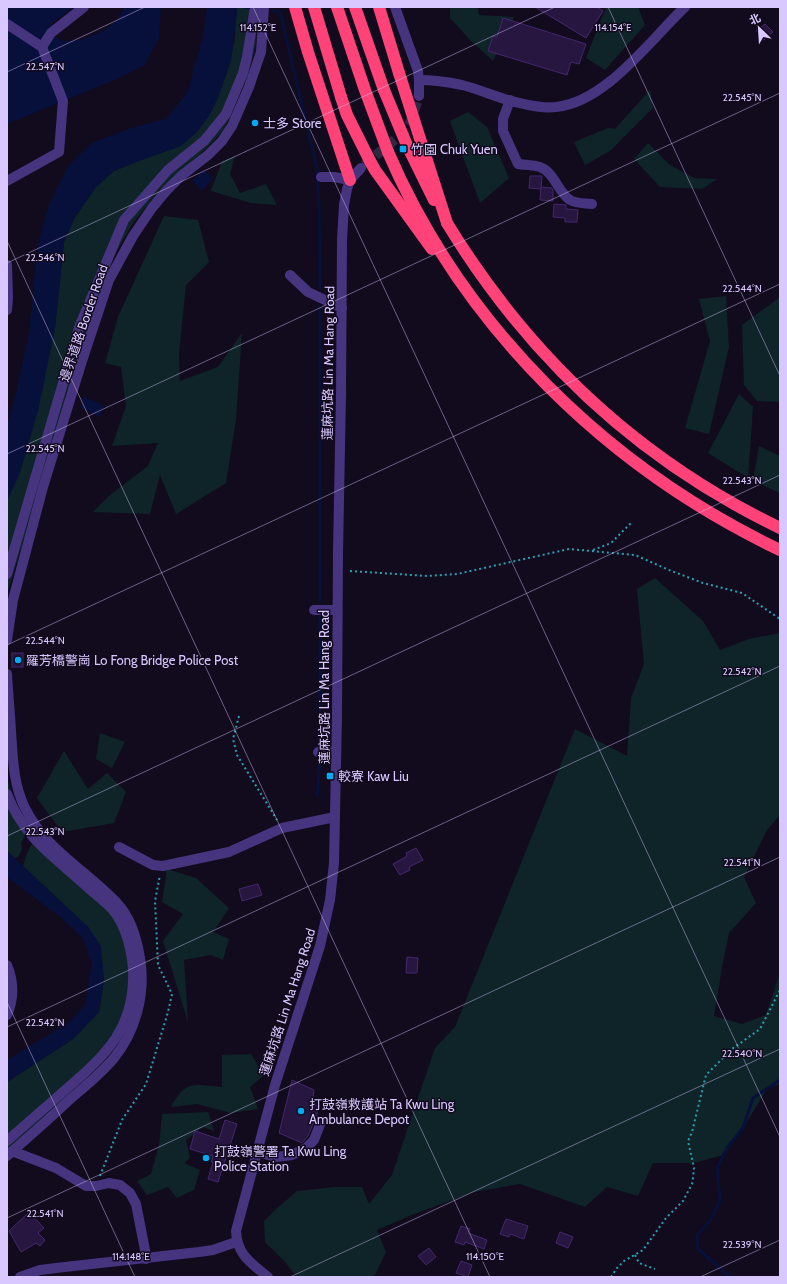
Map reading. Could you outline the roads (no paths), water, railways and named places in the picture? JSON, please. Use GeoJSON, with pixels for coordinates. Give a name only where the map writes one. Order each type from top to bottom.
{"type":"FeatureCollection","features":[{"type":"Feature","properties":{"kind":"highway"},"geometry":{"type":"LineString","coordinates":[[295,7],[308,52],[350,180]]}},
{"type":"Feature","properties":{"kind":"highway"},"geometry":{"type":"LineString","coordinates":[[314,7],[330,65],[347,115],[374,170],[426,242],[455,273]]}},
{"type":"Feature","properties":{"kind":"highway"},"geometry":{"type":"LineString","coordinates":[[338,7],[376,123],[394,166],[427,228],[455,273],[488,318],[532,370],[577,415],[606,440],[635,463],[685,498],[730,525],[780,550]]}},
{"type":"Feature","properties":{"kind":"highway"},"geometry":{"type":"LineString","coordinates":[[355,7],[396,120],[418,169],[446,223],[469,258],[513,317],[557,368],[587,397],[644,445],[674,467],[730,502],[780,528]]}},
{"type":"Feature","properties":{"kind":"highway"},"geometry":{"type":"LineString","coordinates":[[379,7],[446,223]]}},
{"type":"Feature","properties":{"kind":"street"},"geometry":{"type":"LineString","coordinates":[[42,47],[51,32],[84,7]]}},
{"type":"Feature","properties":{"kind":"street"},"geometry":{"type":"LineString","coordinates":[[7,574],[80,325],[124,220],[168,170],[204,142],[226,114],[243,73],[255,7]]}},
{"type":"Feature","properties":{"kind":"street","name":"邊界道路 Border Road"},"geometry":{"type":"LineString","coordinates":[[7,640],[13,600],[43,487],[85,353],[110,280],[130,241],[152,208],[181,176],[208,155],[222,141],[232,126],[249,87],[261,52],[264,7]]}},
{"type":"Feature","properties":{"kind":"street"},"geometry":{"type":"LineString","coordinates":[[395,7],[416,65],[420,80],[419,96]]}},
{"type":"Feature","properties":{"kind":"street"},"geometry":{"type":"LineString","coordinates":[[420,80],[434,80],[463,85],[510,100],[539,107],[566,105],[582,100],[616,76],[685,7]]}},
{"type":"Feature","properties":{"kind":"street"},"geometry":{"type":"LineString","coordinates":[[7,24],[42,47],[64,101],[59,152],[7,181]]}},
{"type":"Feature","properties":{"kind":"street"},"geometry":{"type":"LineString","coordinates":[[510,100],[503,119],[503,131],[518,164],[540,168],[549,174],[570,200],[579,203],[592,204]]}},
{"type":"Feature","properties":{"kind":"street","name":"蓮麻坑路 Lin Ma Hang Road"},"geometry":{"type":"LineString","coordinates":[[236,1242],[236,1231],[276,1078],[312,972],[330,900],[334,863],[335,817],[343,217],[344,201],[350,180],[361,168]]}},
{"type":"Feature","properties":{"kind":"street"},"geometry":{"type":"LineString","coordinates":[[321,177],[334,177],[350,180]]}},
{"type":"Feature","properties":{"kind":"street"},"geometry":{"type":"LineString","coordinates":[[7,265],[7,310]]}},
{"type":"Feature","properties":{"kind":"street"},"geometry":{"type":"LineString","coordinates":[[290,275],[308,292],[342,308]]}},
{"type":"Feature","properties":{"kind":"street"},"geometry":{"type":"LineString","coordinates":[[314,610],[337,610]]}},
{"type":"Feature","properties":{"kind":"street"},"geometry":{"type":"LineString","coordinates":[[7,674],[14,768],[17,787],[22,801],[32,821],[45,838],[112,898],[124,912],[131,925],[137,942],[141,960],[142,975],[137,1014],[126,1039],[118,1052],[98,1074],[10,1154]]}},
{"type":"Feature","properties":{"kind":"street"},"geometry":{"type":"LineString","coordinates":[[318,752],[336,751]]}},
{"type":"Feature","properties":{"kind":"street"},"geometry":{"type":"LineString","coordinates":[[7,794],[18,817],[40,845],[113,910],[127,937],[132,959],[133,979],[131,1001],[126,1019],[111,1046],[96,1064],[7,1141]]}},
{"type":"Feature","properties":{"kind":"street"},"geometry":{"type":"LineString","coordinates":[[120,847],[153,865],[162,866],[229,852],[282,828],[335,817]]}},
{"type":"Feature","properties":{"kind":"street"},"geometry":{"type":"LineString","coordinates":[[7,965],[13,986],[12,998],[7,1015]]}},
{"type":"Feature","properties":{"kind":"street"},"geometry":{"type":"LineString","coordinates":[[256,1152],[276,1157],[292,1155],[306,1148],[314,1140],[321,1122]]}},
{"type":"Feature","properties":{"kind":"street"},"geometry":{"type":"LineString","coordinates":[[10,1154],[56,1168],[86,1186],[96,1186],[109,1183],[118,1184],[125,1188],[132,1197],[137,1209],[146,1259]]}},
{"type":"Feature","properties":{"kind":"street"},"geometry":{"type":"LineString","coordinates":[[20,1277],[40,1270],[146,1259],[213,1250],[236,1242],[242,1254],[268,1277]]}},
{"type":"Feature","properties":{"kind":"waterway"},"geometry":{"type":"LineString","coordinates":[[245,7],[250,8]]}},
{"type":"Feature","properties":{"kind":"waterway"},"geometry":{"type":"LineString","coordinates":[[273,11],[280,12],[317,169],[320,288]]}},
{"type":"Feature","properties":{"kind":"waterway"},"geometry":{"type":"LineString","coordinates":[[320,307],[320,601]]}},
{"type":"Feature","properties":{"kind":"waterway"},"geometry":{"type":"LineString","coordinates":[[320,618],[320,743]]}},
{"type":"Feature","properties":{"kind":"waterway"},"geometry":{"type":"LineString","coordinates":[[317,796],[320,759]]}},
{"type":"Feature","properties":{"kind":"waterway"},"geometry":{"type":"LineString","coordinates":[[730,1277],[698,1249],[697,1235],[710,1221],[720,1200],[717,1168],[727,1148],[743,1128],[753,1098],[780,1080]]}},
{"type":"Feature","properties":{"kind":"tunnel"},"geometry":{"type":"LineString","coordinates":[[364,165],[404,132],[410,123],[419,96]]}},
{"type":"Feature","properties":{"kind":"place","name":"士多 Store"},"geometry":{"type":"Point","coordinates":[255,123]}},
{"type":"Feature","properties":{"kind":"place","name":"竹園 Chuk Yuen"},"geometry":{"type":"Point","coordinates":[403,149]}},
{"type":"Feature","properties":{"kind":"place","name":"羅芳橋警崗 Lo Fong Bridge Police Post"},"geometry":{"type":"Point","coordinates":[18,660]}},
{"type":"Feature","properties":{"kind":"place","name":"較寮 Kaw Liu"},"geometry":{"type":"Point","coordinates":[330,776]}},
{"type":"Feature","properties":{"kind":"place","name":"打鼓嶺救護站 Ta Kwu Ling Ambulance Depot"},"geometry":{"type":"Point","coordinates":[301,1111]}},
{"type":"Feature","properties":{"kind":"place","name":"打鼓嶺警署 Ta Kwu Ling Police Station"},"geometry":{"type":"Point","coordinates":[206,1158]}}]}
